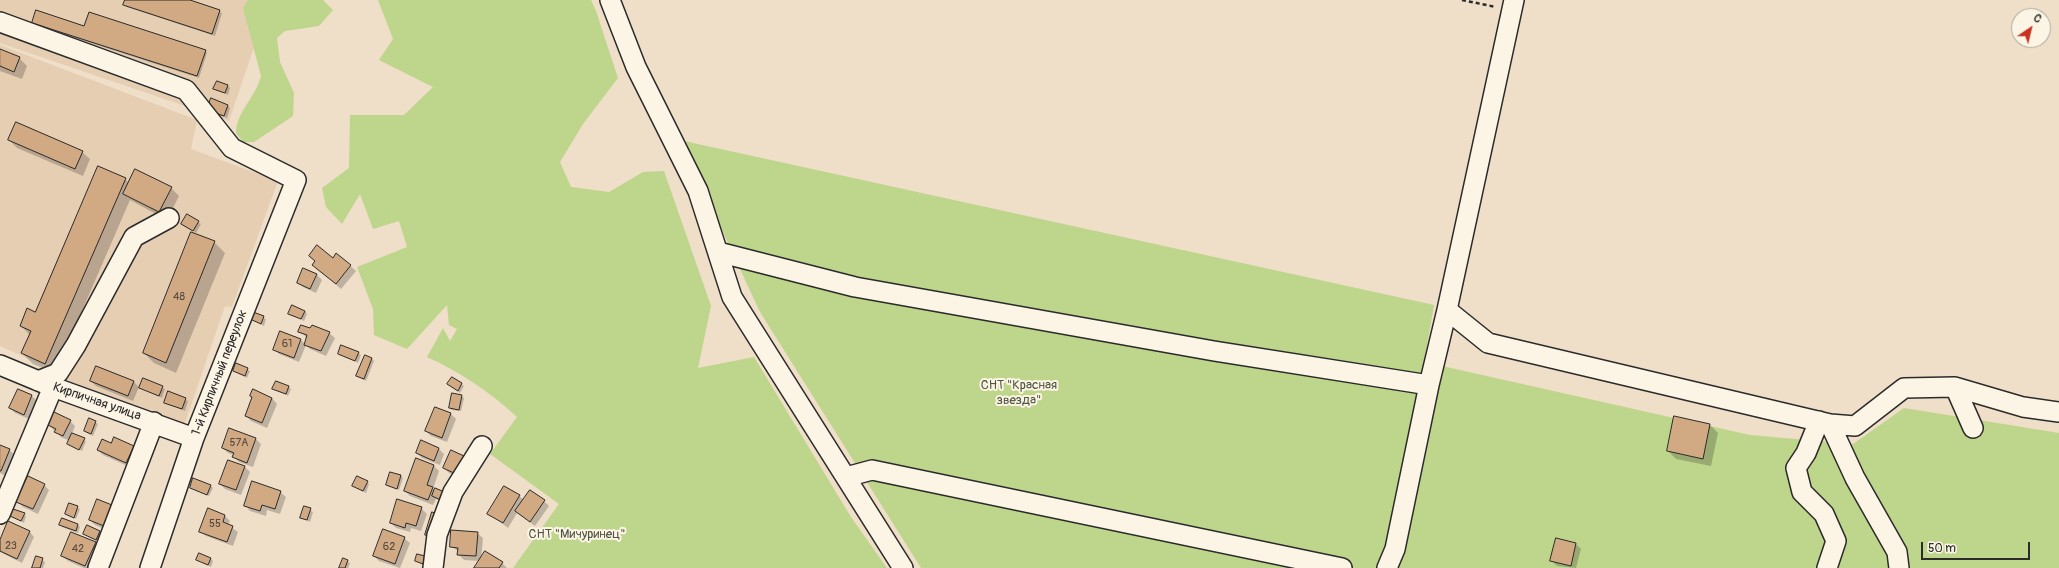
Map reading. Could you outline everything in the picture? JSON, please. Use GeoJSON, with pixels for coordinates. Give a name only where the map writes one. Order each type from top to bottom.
{"type":"FeatureCollection","features":[{"type":"Feature","properties":{"kind":"street"},"geometry":{"type":"LineString","coordinates":[[610,0],[636,67],[698,191],[732,297],[903,568]]}},
{"type":"Feature","properties":{"kind":"street"},"geometry":{"type":"LineString","coordinates":[[1387,568],[1395,549],[1429,386],[1447,310],[1513,5]]}},
{"type":"Feature","properties":{"kind":"street","name":"1-й Кирпичный переулок"},"geometry":{"type":"LineString","coordinates":[[0,22],[186,90],[232,148],[296,180],[194,438],[150,568]]}},
{"type":"Feature","properties":{"kind":"street"},"geometry":{"type":"LineString","coordinates":[[0,514],[46,384],[58,373],[76,345],[134,237],[169,218]]}},
{"type":"Feature","properties":{"kind":"street"},"geometry":{"type":"LineString","coordinates":[[718,252],[855,287],[1214,351],[1429,386]]}},
{"type":"Feature","properties":{"kind":"street"},"geometry":{"type":"LineString","coordinates":[[1447,310],[1488,343],[1825,423],[1855,426],[1904,388],[1955,387],[2023,407],[2059,412]]}},
{"type":"Feature","properties":{"kind":"street","name":"Кирпичная улица"},"geometry":{"type":"LineString","coordinates":[[0,365],[46,384],[154,422],[194,438]]}},
{"type":"Feature","properties":{"kind":"street"},"geometry":{"type":"LineString","coordinates":[[1955,387],[1973,428]]}},
{"type":"Feature","properties":{"kind":"street"},"geometry":{"type":"LineString","coordinates":[[98,568],[154,422]]}},
{"type":"Feature","properties":{"kind":"street"},"geometry":{"type":"LineString","coordinates":[[1825,423],[1796,468],[1802,492],[1824,514],[1836,541],[1828,568]]}},
{"type":"Feature","properties":{"kind":"street"},"geometry":{"type":"LineString","coordinates":[[1825,423],[1896,552],[1899,568]]}},
{"type":"Feature","properties":{"kind":"street"},"geometry":{"type":"LineString","coordinates":[[433,568],[437,535],[453,492],[482,446]]}},
{"type":"Feature","properties":{"kind":"street"},"geometry":{"type":"LineString","coordinates":[[846,477],[872,470],[1342,568]]}},
{"type":"Feature","properties":{"kind":"path"},"geometry":{"type":"LineString","coordinates":[[1462,0],[1513,5]]}},
{"type":"Feature","properties":{"kind":"shaded area"},"geometry":{"type":"Polygon","coordinates":[[[0,0],[270,0],[229,121],[0,43],[0,0]]]}},
{"type":"Feature","properties":{"kind":"shaded area"},"geometry":{"type":"Polygon","coordinates":[[[0,45],[197,120],[191,149],[278,181],[232,307],[225,306],[184,426],[75,386],[54,370],[0,346],[0,45]]]}},
{"type":"Feature","properties":{"kind":"green space"},"geometry":{"type":"Polygon","coordinates":[[[248,0],[323,0],[333,10],[319,26],[285,31],[277,38],[280,62],[294,93],[293,116],[254,142],[243,142],[236,133],[239,118],[255,91],[261,76],[243,8],[248,0]]]}},
{"type":"Feature","properties":{"kind":"green space","name":"СНТ \"Мичуринец\""},"geometry":{"type":"Polygon","coordinates":[[[378,0],[591,0],[618,78],[583,124],[560,162],[571,187],[609,192],[643,172],[664,171],[711,306],[698,368],[754,357],[851,517],[887,568],[513,568],[559,504],[490,454],[517,417],[474,383],[427,357],[443,328],[450,341],[457,329],[449,325],[447,305],[407,349],[374,335],[373,309],[357,267],[407,247],[399,221],[373,229],[360,194],[342,224],[326,207],[322,188],[349,168],[350,115],[404,115],[433,87],[379,60],[393,39],[378,0]]]}},
{"type":"Feature","properties":{"kind":"green space","name":"СНТ \"Красная звезда\""},"geometry":{"type":"Polygon","coordinates":[[[684,141],[1434,305],[1424,362],[1750,435],[1853,444],[1904,408],[2059,433],[2059,568],[921,568],[760,312],[713,211],[684,141]]]}},
{"type":"Feature","properties":{"kind":"building"},"geometry":{"type":"Polygon","coordinates":[[[125,0],[190,0],[220,10],[212,34],[123,5],[125,0]]]}},
{"type":"Feature","properties":{"kind":"building"},"geometry":{"type":"Polygon","coordinates":[[[36,10],[84,26],[89,12],[206,50],[197,76],[32,23],[36,10]]]}},
{"type":"Feature","properties":{"kind":"building"},"geometry":{"type":"Polygon","coordinates":[[[0,49],[20,57],[14,72],[0,66],[0,49]]]}},
{"type":"Feature","properties":{"kind":"building"},"geometry":{"type":"Polygon","coordinates":[[[217,81],[228,85],[225,93],[213,89],[217,81]]]}},
{"type":"Feature","properties":{"kind":"building"},"geometry":{"type":"Polygon","coordinates":[[[211,98],[228,105],[224,116],[207,110],[211,98]]]}},
{"type":"Feature","properties":{"kind":"building"},"geometry":{"type":"Polygon","coordinates":[[[16,122],[83,151],[75,169],[8,140],[16,122]]]}},
{"type":"Feature","properties":{"kind":"building"},"geometry":{"type":"Polygon","coordinates":[[[98,166],[126,178],[45,364],[21,353],[31,331],[20,326],[27,308],[35,312],[98,166]]]}},
{"type":"Feature","properties":{"kind":"building"},"geometry":{"type":"Polygon","coordinates":[[[135,169],[172,187],[159,212],[123,194],[135,169]]]}},
{"type":"Feature","properties":{"kind":"building"},"geometry":{"type":"Polygon","coordinates":[[[187,214],[199,221],[193,231],[181,224],[187,214]]]}},
{"type":"Feature","properties":{"kind":"building"},"geometry":{"type":"Polygon","coordinates":[[[191,232],[215,241],[166,363],[143,353],[191,232]]]}},
{"type":"Feature","properties":{"kind":"building"},"geometry":{"type":"Polygon","coordinates":[[[317,245],[333,258],[336,253],[351,265],[336,284],[312,265],[315,261],[309,256],[317,245]]]}},
{"type":"Feature","properties":{"kind":"building"},"geometry":{"type":"Polygon","coordinates":[[[303,268],[317,274],[310,289],[297,283],[303,268]]]}},
{"type":"Feature","properties":{"kind":"building"},"geometry":{"type":"Polygon","coordinates":[[[292,305],[305,311],[301,319],[288,314],[292,305]]]}},
{"type":"Feature","properties":{"kind":"building"},"geometry":{"type":"Polygon","coordinates":[[[253,312],[264,316],[261,324],[250,319],[253,312]]]}},
{"type":"Feature","properties":{"kind":"building"},"geometry":{"type":"Polygon","coordinates":[[[301,325],[310,328],[312,325],[330,332],[321,351],[304,345],[307,335],[298,332],[301,325]]]}},
{"type":"Feature","properties":{"kind":"building"},"geometry":{"type":"Polygon","coordinates":[[[280,331],[301,339],[294,358],[273,350],[280,331]]]}},
{"type":"Feature","properties":{"kind":"building"},"geometry":{"type":"Polygon","coordinates":[[[341,345],[359,352],[355,361],[338,354],[341,345]]]}},
{"type":"Feature","properties":{"kind":"building"},"geometry":{"type":"Polygon","coordinates":[[[365,355],[372,358],[364,379],[356,376],[365,355]]]}},
{"type":"Feature","properties":{"kind":"building"},"geometry":{"type":"Polygon","coordinates":[[[236,363],[248,368],[245,376],[233,371],[236,363]]]}},
{"type":"Feature","properties":{"kind":"building"},"geometry":{"type":"Polygon","coordinates":[[[96,366],[134,381],[128,396],[90,381],[96,366]]]}},
{"type":"Feature","properties":{"kind":"building"},"geometry":{"type":"Polygon","coordinates":[[[452,377],[462,383],[458,391],[447,384],[452,377]]]}},
{"type":"Feature","properties":{"kind":"building"},"geometry":{"type":"Polygon","coordinates":[[[143,378],[163,386],[159,396],[139,388],[143,378]]]}},
{"type":"Feature","properties":{"kind":"building"},"geometry":{"type":"Polygon","coordinates":[[[276,381],[289,386],[286,394],[272,389],[276,381]]]}},
{"type":"Feature","properties":{"kind":"building"},"geometry":{"type":"Polygon","coordinates":[[[18,389],[32,395],[24,415],[9,408],[18,389]]]}},
{"type":"Feature","properties":{"kind":"building"},"geometry":{"type":"Polygon","coordinates":[[[253,389],[272,398],[262,423],[245,416],[252,397],[250,396],[253,389]]]}},
{"type":"Feature","properties":{"kind":"building"},"geometry":{"type":"Polygon","coordinates":[[[168,391],[186,398],[182,409],[164,403],[168,391]]]}},
{"type":"Feature","properties":{"kind":"building"},"geometry":{"type":"Polygon","coordinates":[[[452,393],[462,395],[459,410],[449,408],[452,393]]]}},
{"type":"Feature","properties":{"kind":"building"},"geometry":{"type":"Polygon","coordinates":[[[435,407],[451,413],[442,438],[425,431],[435,407]]]}},
{"type":"Feature","properties":{"kind":"building"},"geometry":{"type":"Polygon","coordinates":[[[54,412],[71,420],[63,436],[54,432],[56,429],[48,425],[54,412]]]}},
{"type":"Feature","properties":{"kind":"building"},"geometry":{"type":"Polygon","coordinates":[[[1674,416],[1710,424],[1703,459],[1667,451],[1674,416]]]}},
{"type":"Feature","properties":{"kind":"building"},"geometry":{"type":"Polygon","coordinates":[[[89,418],[96,421],[91,434],[84,431],[89,418]]]}},
{"type":"Feature","properties":{"kind":"building"},"geometry":{"type":"Polygon","coordinates":[[[229,428],[256,438],[247,463],[232,457],[234,453],[222,448],[229,428]]]}},
{"type":"Feature","properties":{"kind":"building"},"geometry":{"type":"Polygon","coordinates":[[[72,433],[85,438],[79,450],[67,444],[72,433]]]}},
{"type":"Feature","properties":{"kind":"building"},"geometry":{"type":"Polygon","coordinates":[[[114,437],[134,446],[126,463],[97,450],[102,439],[111,443],[114,437]]]}},
{"type":"Feature","properties":{"kind":"building"},"geometry":{"type":"Polygon","coordinates":[[[421,440],[439,448],[434,461],[416,453],[421,440]]]}},
{"type":"Feature","properties":{"kind":"building"},"geometry":{"type":"Polygon","coordinates":[[[0,445],[10,449],[1,471],[0,471],[0,445]]]}},
{"type":"Feature","properties":{"kind":"building"},"geometry":{"type":"Polygon","coordinates":[[[451,450],[464,456],[456,474],[443,468],[451,450]]]}},
{"type":"Feature","properties":{"kind":"building"},"geometry":{"type":"Polygon","coordinates":[[[416,458],[434,465],[427,485],[433,487],[428,500],[404,491],[416,458]]]}},
{"type":"Feature","properties":{"kind":"building"},"geometry":{"type":"Polygon","coordinates":[[[228,460],[245,466],[236,490],[219,484],[228,460]]]}},
{"type":"Feature","properties":{"kind":"building"},"geometry":{"type":"Polygon","coordinates":[[[390,472],[401,475],[397,489],[386,485],[390,472]]]}},
{"type":"Feature","properties":{"kind":"building"},"geometry":{"type":"Polygon","coordinates":[[[28,476],[45,484],[33,509],[16,502],[28,476]]]}},
{"type":"Feature","properties":{"kind":"building"},"geometry":{"type":"Polygon","coordinates":[[[357,476],[368,481],[363,491],[352,486],[357,476]]]}},
{"type":"Feature","properties":{"kind":"building"},"geometry":{"type":"Polygon","coordinates":[[[193,478],[211,485],[207,495],[190,488],[193,478]]]}},
{"type":"Feature","properties":{"kind":"building"},"geometry":{"type":"Polygon","coordinates":[[[252,481],[281,491],[275,509],[262,505],[260,511],[244,506],[252,481]]]}},
{"type":"Feature","properties":{"kind":"building"},"geometry":{"type":"Polygon","coordinates":[[[504,486],[520,495],[503,523],[487,514],[504,486]]]}},
{"type":"Feature","properties":{"kind":"building"},"geometry":{"type":"Polygon","coordinates":[[[435,488],[447,493],[443,501],[432,496],[435,488]]]}},
{"type":"Feature","properties":{"kind":"building"},"geometry":{"type":"Polygon","coordinates":[[[530,490],[545,500],[530,522],[515,511],[530,490]]]}},
{"type":"Feature","properties":{"kind":"building"},"geometry":{"type":"Polygon","coordinates":[[[97,499],[112,505],[104,526],[89,520],[97,499]]]}},
{"type":"Feature","properties":{"kind":"building"},"geometry":{"type":"Polygon","coordinates":[[[397,499],[422,507],[416,526],[406,523],[405,528],[390,523],[397,499]]]}},
{"type":"Feature","properties":{"kind":"building"},"geometry":{"type":"Polygon","coordinates":[[[69,503],[78,506],[74,518],[65,514],[69,503]]]}},
{"type":"Feature","properties":{"kind":"building"},"geometry":{"type":"Polygon","coordinates":[[[304,506],[311,508],[307,520],[300,518],[304,506]]]}},
{"type":"Feature","properties":{"kind":"building"},"geometry":{"type":"Polygon","coordinates":[[[208,508],[225,515],[223,522],[233,526],[227,542],[199,532],[208,508]]]}},
{"type":"Feature","properties":{"kind":"building"},"geometry":{"type":"Polygon","coordinates":[[[13,509],[25,513],[21,521],[10,516],[13,509]]]}},
{"type":"Feature","properties":{"kind":"building"},"geometry":{"type":"Polygon","coordinates":[[[432,512],[438,514],[430,537],[425,535],[432,512]]]}},
{"type":"Feature","properties":{"kind":"building"},"geometry":{"type":"Polygon","coordinates":[[[62,518],[78,524],[76,531],[59,525],[62,518]]]}},
{"type":"Feature","properties":{"kind":"building"},"geometry":{"type":"Polygon","coordinates":[[[8,521],[30,531],[17,559],[0,551],[0,540],[8,521]]]}},
{"type":"Feature","properties":{"kind":"building"},"geometry":{"type":"Polygon","coordinates":[[[87,525],[100,531],[96,540],[83,534],[87,525]]]}},
{"type":"Feature","properties":{"kind":"building"},"geometry":{"type":"Polygon","coordinates":[[[383,529],[405,537],[395,564],[373,556],[383,529]]]}},
{"type":"Feature","properties":{"kind":"building"},"geometry":{"type":"Polygon","coordinates":[[[451,530],[478,532],[476,556],[457,555],[458,548],[450,547],[451,530]]]}},
{"type":"Feature","properties":{"kind":"building"},"geometry":{"type":"Polygon","coordinates":[[[71,532],[96,542],[85,566],[61,556],[71,532]]]}},
{"type":"Feature","properties":{"kind":"building"},"geometry":{"type":"Polygon","coordinates":[[[1556,538],[1576,543],[1571,566],[1550,561],[1556,538]]]}},
{"type":"Feature","properties":{"kind":"building"},"geometry":{"type":"Polygon","coordinates":[[[485,551],[503,562],[499,568],[474,568],[485,551]]]}},
{"type":"Feature","properties":{"kind":"building"},"geometry":{"type":"Polygon","coordinates":[[[199,553],[211,558],[208,565],[196,560],[199,553]]]}},
{"type":"Feature","properties":{"kind":"building"},"geometry":{"type":"Polygon","coordinates":[[[417,554],[425,556],[423,564],[415,561],[417,554]]]}},
{"type":"Feature","properties":{"kind":"building"},"geometry":{"type":"Polygon","coordinates":[[[36,556],[43,558],[40,568],[32,568],[36,556]]]}},
{"type":"Feature","properties":{"kind":"building"},"geometry":{"type":"Polygon","coordinates":[[[343,558],[348,560],[345,568],[339,568],[343,558]]]}}]}
